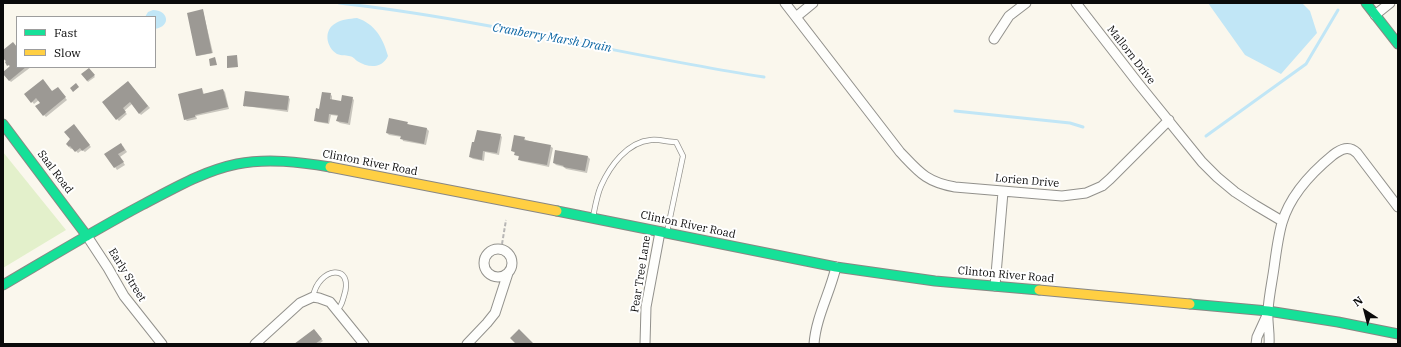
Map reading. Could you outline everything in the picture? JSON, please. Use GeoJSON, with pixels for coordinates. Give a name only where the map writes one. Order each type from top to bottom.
{"type":"FeatureCollection","features":[{"type":"Feature","properties":{"kind":"street","name":"Lorien Drive"},"geometry":{"type":"LineString","coordinates":[[785,3],[900,152],[929,180],[941,184],[1003,192],[1075,196],[1094,190],[1110,180],[1169,120]]}},
{"type":"Feature","properties":{"kind":"street"},"geometry":{"type":"LineString","coordinates":[[796,17],[814,3]]}},
{"type":"Feature","properties":{"kind":"street"},"geometry":{"type":"LineString","coordinates":[[994,39],[1009,16],[1026,3]]}},
{"type":"Feature","properties":{"kind":"street","name":"Mallorn Drive"},"geometry":{"type":"LineString","coordinates":[[1076,3],[1138,83],[1169,120]]}},
{"type":"Feature","properties":{"kind":"street"},"geometry":{"type":"LineString","coordinates":[[1366,3],[1398,44]]}},
{"type":"Feature","properties":{"kind":"street"},"geometry":{"type":"LineString","coordinates":[[1375,15],[1390,3]]}},
{"type":"Feature","properties":{"kind":"street"},"geometry":{"type":"LineString","coordinates":[[1169,120],[1202,162],[1217,177],[1254,205],[1282,221]]}},
{"type":"Feature","properties":{"kind":"street","name":"Saal Road"},"geometry":{"type":"LineString","coordinates":[[3,124],[87,236]]}},
{"type":"Feature","properties":{"kind":"street"},"geometry":{"type":"LineString","coordinates":[[1268,344],[1270,338],[1268,311],[1282,221],[1290,203],[1304,183],[1319,167],[1343,149],[1349,148],[1354,150],[1398,207]]}},
{"type":"Feature","properties":{"kind":"street","name":"Clinton River Road"},"geometry":{"type":"LineString","coordinates":[[3,285],[126,213],[194,178],[219,169],[256,162],[299,162],[593,218],[836,267],[904,277],[1268,311],[1338,322],[1398,334]]}},
{"type":"Feature","properties":{"kind":"street"},"geometry":{"type":"LineString","coordinates":[[995,286],[1003,192]]}},
{"type":"Feature","properties":{"kind":"street","name":"Pear Tree Lane"},"geometry":{"type":"LineString","coordinates":[[645,344],[646,308],[663,233]]}},
{"type":"Feature","properties":{"kind":"street","name":"Early Street"},"geometry":{"type":"LineString","coordinates":[[87,236],[124,296],[162,344]]}},
{"type":"Feature","properties":{"kind":"street"},"geometry":{"type":"LineString","coordinates":[[467,344],[495,313],[502,296],[512,264],[510,255],[497,249],[489,253],[485,261],[486,270],[497,282],[502,296]]}},
{"type":"Feature","properties":{"kind":"street"},"geometry":{"type":"LineString","coordinates":[[814,344],[818,320],[836,267]]}},
{"type":"Feature","properties":{"kind":"street"},"geometry":{"type":"LineString","coordinates":[[492,276],[501,277],[508,273]]}},
{"type":"Feature","properties":{"kind":"street"},"geometry":{"type":"LineString","coordinates":[[255,344],[300,303],[312,297],[330,302],[364,344]]}},
{"type":"Feature","properties":{"kind":"street"},"geometry":{"type":"LineString","coordinates":[[1256,344],[1257,337],[1268,311]]}},
{"type":"Feature","properties":{"kind":"lane"},"geometry":{"type":"LineString","coordinates":[[593,218],[600,187],[612,168],[630,147],[638,143],[652,140],[676,142],[683,156],[663,233]]}},
{"type":"Feature","properties":{"kind":"lane"},"geometry":{"type":"LineString","coordinates":[[312,297],[315,288],[325,275],[330,273],[339,273],[346,280],[347,285],[341,306],[337,310]]}},
{"type":"Feature","properties":{"kind":"path"},"geometry":{"type":"LineString","coordinates":[[502,244],[506,220]]}},
{"type":"Feature","properties":{"kind":"green space"},"geometry":{"type":"Polygon","coordinates":[[[3,152],[66,230],[3,268],[3,152]]]}},
{"type":"Feature","properties":{"kind":"water"},"geometry":{"type":"Polygon","coordinates":[[[1208,3],[1302,3],[1310,11],[1317,33],[1281,74],[1245,55],[1208,3]]]}},
{"type":"Feature","properties":{"kind":"water"},"geometry":{"type":"Polygon","coordinates":[[[153,10],[165,15],[166,22],[164,25],[156,29],[156,16],[146,16],[148,12],[153,10]]]}},
{"type":"Feature","properties":{"kind":"water"},"geometry":{"type":"Polygon","coordinates":[[[357,18],[369,24],[377,32],[384,43],[388,56],[378,65],[366,65],[357,61],[351,56],[337,54],[328,43],[328,34],[332,26],[346,19],[357,18]]]}},
{"type":"Feature","properties":{"kind":"building"},"geometry":{"type":"Polygon","coordinates":[[[203,9],[212,53],[196,56],[187,13],[203,9]]]}},
{"type":"Feature","properties":{"kind":"building"},"geometry":{"type":"Polygon","coordinates":[[[13,42],[16,46],[16,68],[25,68],[9,81],[3,74],[3,72],[10,66],[7,66],[6,61],[3,58],[3,50],[13,42]]]}},
{"type":"Feature","properties":{"kind":"building"},"geometry":{"type":"Polygon","coordinates":[[[237,55],[238,67],[227,68],[227,56],[237,55]]]}},
{"type":"Feature","properties":{"kind":"building"},"geometry":{"type":"Polygon","coordinates":[[[215,57],[217,65],[210,66],[209,59],[215,57]]]}},
{"type":"Feature","properties":{"kind":"building"},"geometry":{"type":"Polygon","coordinates":[[[89,68],[95,75],[87,81],[81,74],[89,68]]]}},
{"type":"Feature","properties":{"kind":"building"},"geometry":{"type":"Polygon","coordinates":[[[43,79],[52,91],[58,87],[66,97],[43,116],[35,106],[40,103],[36,98],[31,103],[24,94],[43,79]]]}},
{"type":"Feature","properties":{"kind":"building"},"geometry":{"type":"Polygon","coordinates":[[[128,81],[148,106],[139,114],[130,102],[123,108],[126,112],[116,120],[102,102],[128,81]]]}},
{"type":"Feature","properties":{"kind":"building"},"geometry":{"type":"Polygon","coordinates":[[[76,83],[79,87],[73,92],[70,88],[76,83]]]}},
{"type":"Feature","properties":{"kind":"building"},"geometry":{"type":"Polygon","coordinates":[[[202,88],[203,94],[223,89],[228,107],[195,115],[195,117],[184,120],[178,94],[202,88]]]}},
{"type":"Feature","properties":{"kind":"building"},"geometry":{"type":"Polygon","coordinates":[[[245,91],[289,96],[287,110],[243,106],[245,91]]]}},
{"type":"Feature","properties":{"kind":"building"},"geometry":{"type":"Polygon","coordinates":[[[322,92],[331,93],[330,99],[341,101],[342,95],[353,97],[348,123],[336,121],[338,115],[329,114],[328,123],[314,121],[316,108],[319,109],[322,92]]]}},
{"type":"Feature","properties":{"kind":"building"},"geometry":{"type":"Polygon","coordinates":[[[389,118],[408,122],[407,124],[427,128],[424,144],[400,139],[401,136],[386,133],[389,118]]]}},
{"type":"Feature","properties":{"kind":"building"},"geometry":{"type":"Polygon","coordinates":[[[74,124],[90,145],[82,151],[80,148],[75,152],[66,144],[70,139],[64,132],[74,124]]]}},
{"type":"Feature","properties":{"kind":"building"},"geometry":{"type":"Polygon","coordinates":[[[477,130],[501,134],[497,153],[483,151],[482,160],[469,157],[472,142],[474,142],[477,130]]]}},
{"type":"Feature","properties":{"kind":"building"},"geometry":{"type":"Polygon","coordinates":[[[514,135],[525,137],[524,140],[551,145],[547,165],[518,160],[519,156],[514,155],[515,152],[511,151],[514,135]]]}},
{"type":"Feature","properties":{"kind":"building"},"geometry":{"type":"Polygon","coordinates":[[[121,143],[125,150],[118,154],[124,162],[114,168],[104,154],[121,143]]]}},
{"type":"Feature","properties":{"kind":"building"},"geometry":{"type":"Polygon","coordinates":[[[555,150],[588,156],[585,171],[563,167],[564,166],[553,163],[555,150]]]}},
{"type":"Feature","properties":{"kind":"building"},"geometry":{"type":"Polygon","coordinates":[[[314,329],[322,339],[315,344],[294,344],[314,329]]]}},
{"type":"Feature","properties":{"kind":"building"},"geometry":{"type":"Polygon","coordinates":[[[519,329],[534,344],[516,344],[510,338],[519,329]]]}},
{"type":"Feature","properties":{"kind":"waterway","name":"Cranberry Marsh Drain"},"geometry":{"type":"LineString","coordinates":[[339,3],[446,18],[764,77]]}},
{"type":"Feature","properties":{"kind":"waterway","name":"Cranberry Marsh Drain"},"geometry":{"type":"LineString","coordinates":[[1206,136],[1306,64],[1338,10]]}},
{"type":"Feature","properties":{"kind":"waterway","name":"Cranberry Marsh Drain"},"geometry":{"type":"LineString","coordinates":[[955,111],[1070,123],[1083,127]]}},
{"type":"Feature","properties":{"kind":"traffic: fast"},"geometry":{"type":"LineString","coordinates":[[1366,3],[1398,44]]}},
{"type":"Feature","properties":{"kind":"traffic: fast"},"geometry":{"type":"LineString","coordinates":[[3,124],[87,236]]}},
{"type":"Feature","properties":{"kind":"traffic: fast"},"geometry":{"type":"LineString","coordinates":[[3,285],[124,215],[177,187],[212,171],[237,164],[260,161],[295,162],[330,167]]}},
{"type":"Feature","properties":{"kind":"traffic: fast"},"geometry":{"type":"LineString","coordinates":[[557,211],[836,267],[935,281],[1039,290]]}},
{"type":"Feature","properties":{"kind":"traffic: fast"},"geometry":{"type":"LineString","coordinates":[[1190,304],[1268,311],[1338,322],[1398,334]]}},
{"type":"Feature","properties":{"kind":"traffic: slow"},"geometry":{"type":"LineString","coordinates":[[330,167],[557,211]]}},
{"type":"Feature","properties":{"kind":"traffic: slow"},"geometry":{"type":"LineString","coordinates":[[1039,290],[1190,304]]}}]}
